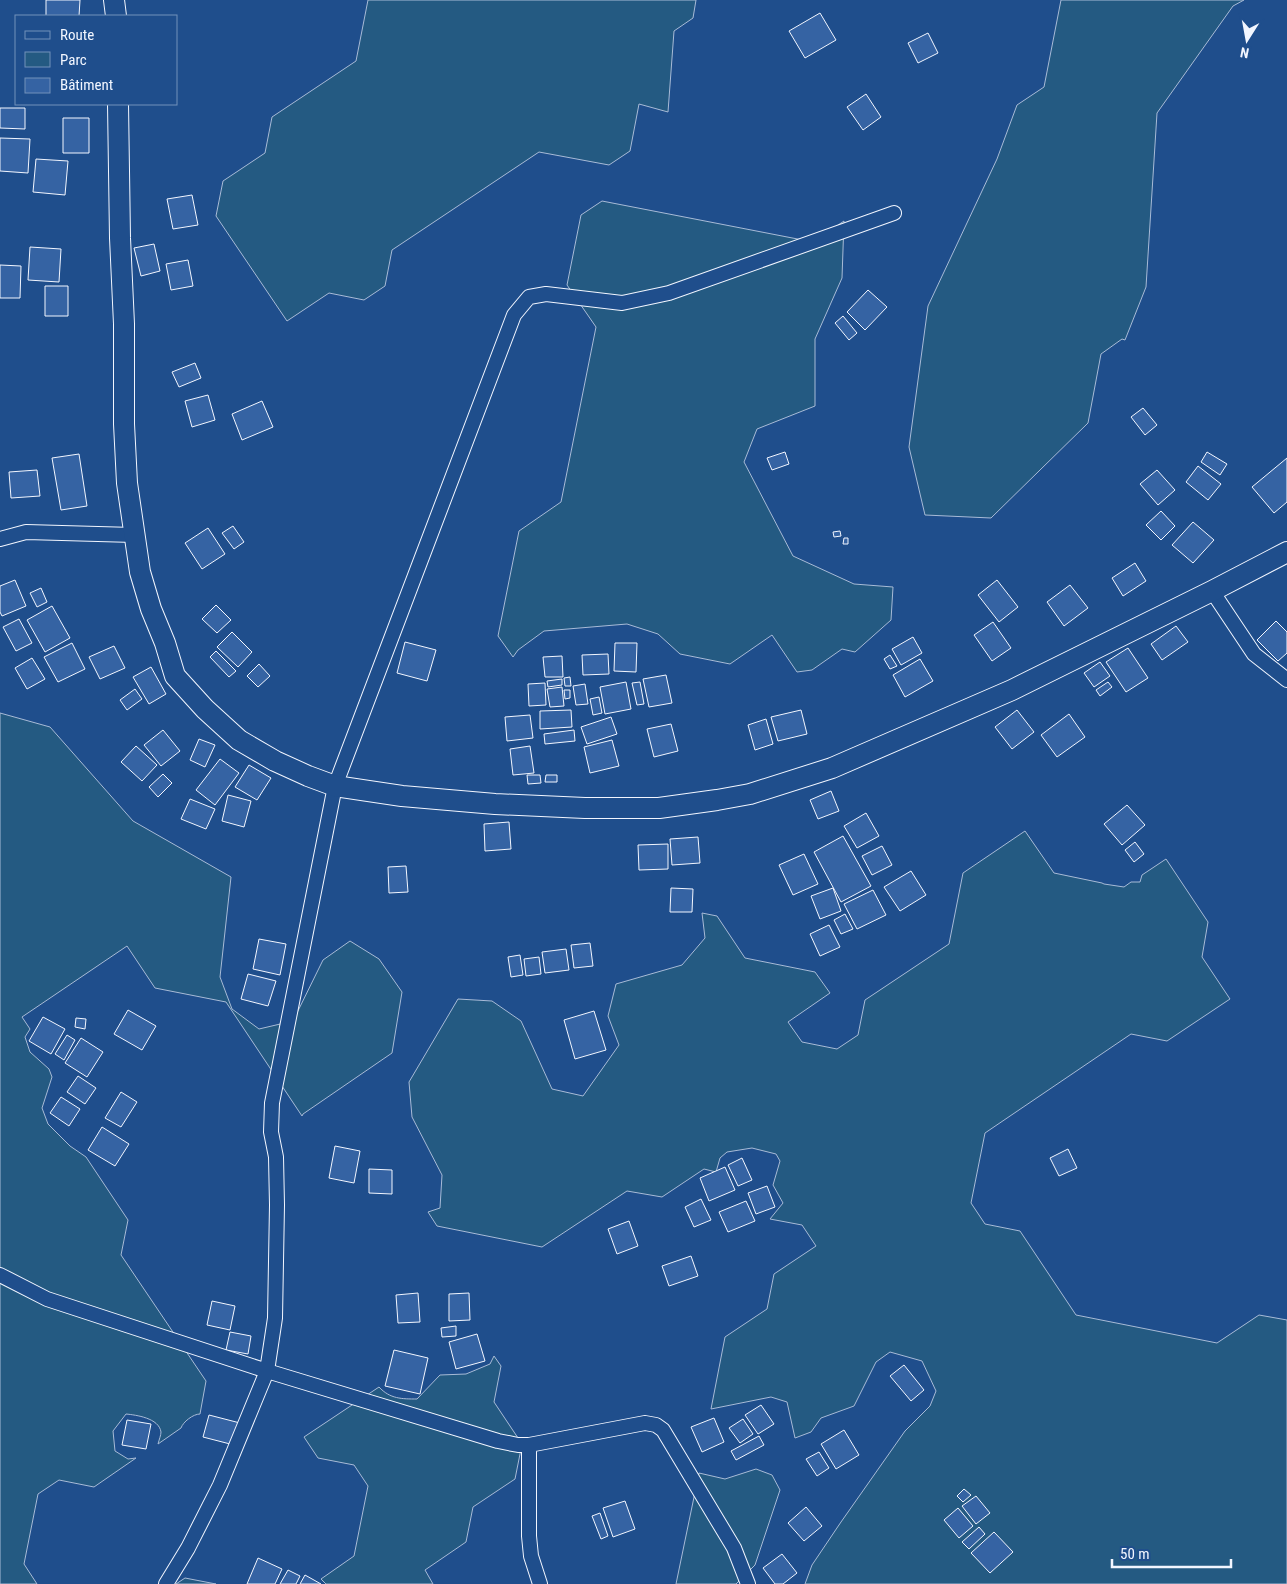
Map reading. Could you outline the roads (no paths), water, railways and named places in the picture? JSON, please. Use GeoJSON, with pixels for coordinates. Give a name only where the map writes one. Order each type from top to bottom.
{"type":"FeatureCollection","features":[{"type":"Feature","properties":{"kind":"main road"},"geometry":{"type":"LineString","coordinates":[[114,0],[116,15]]}},
{"type":"Feature","properties":{"kind":"main road"},"geometry":{"type":"LineString","coordinates":[[118,105],[120,238],[124,324],[124,424],[127,483],[140,572],[150,609],[165,643],[175,676],[205,709],[239,740],[275,761],[308,776],[336,786],[402,796],[437,800],[585,808],[659,808],[750,794],[832,768],[1012,690],[1287,552]]}},
{"type":"Feature","properties":{"kind":"street"},"geometry":{"type":"LineString","coordinates":[[166,1584],[188,1548],[220,1485],[267,1371],[275,1318],[277,1205],[276,1157],[271,1132],[272,1103],[336,786],[514,315],[529,297],[546,294],[622,303],[669,293],[894,214]]}},
{"type":"Feature","properties":{"kind":"street"},"geometry":{"type":"LineString","coordinates":[[0,539],[26,532],[134,535]]}},
{"type":"Feature","properties":{"kind":"street"},"geometry":{"type":"LineString","coordinates":[[1212,591],[1254,654],[1287,680]]}},
{"type":"Feature","properties":{"kind":"street"},"geometry":{"type":"LineString","coordinates":[[0,1275],[47,1300],[267,1371],[498,1441],[529,1445],[645,1423],[656,1425],[663,1430],[734,1548],[748,1584]]}},
{"type":"Feature","properties":{"kind":"street"},"geometry":{"type":"LineString","coordinates":[[529,1445],[529,1536],[531,1556],[540,1584]]}}]}
